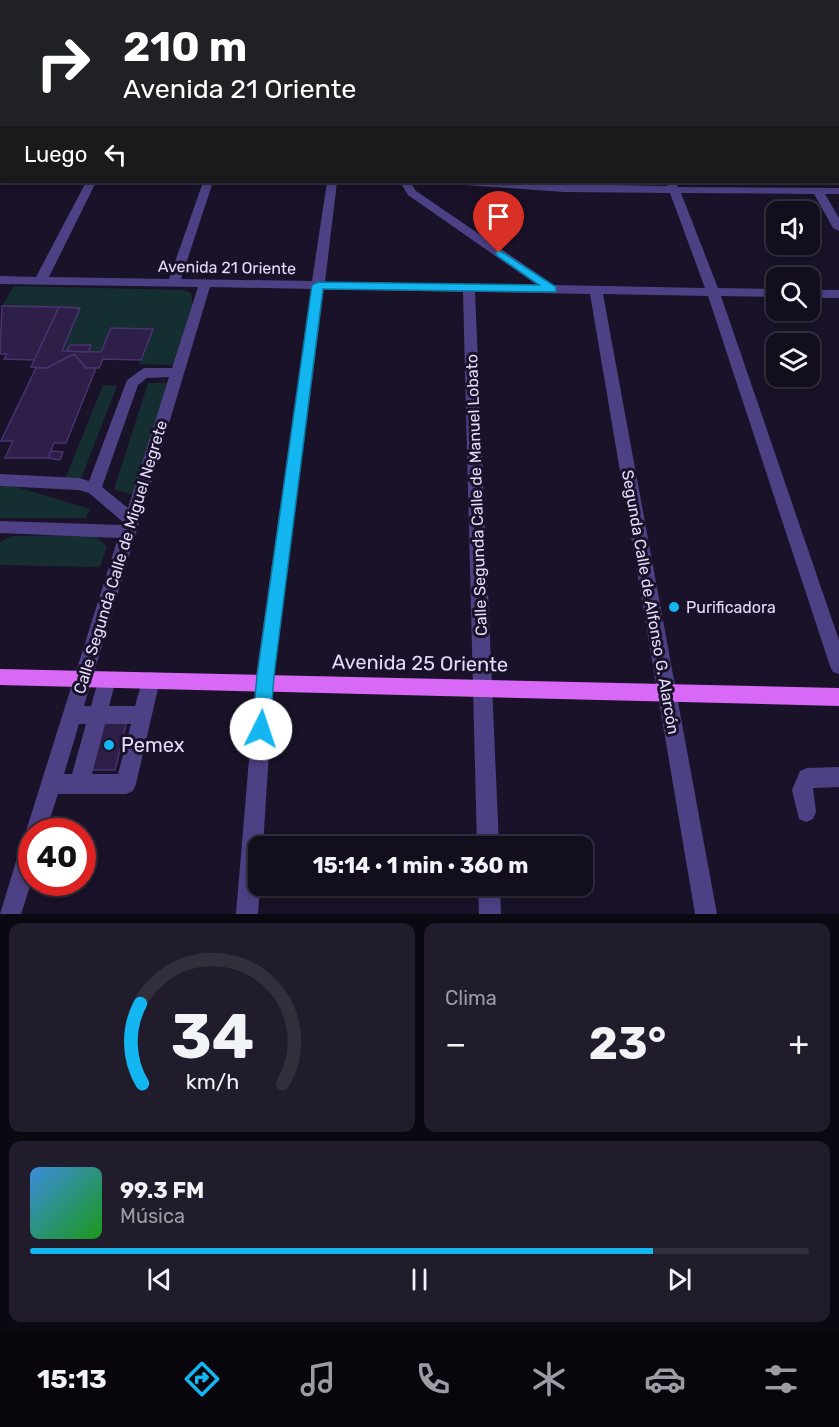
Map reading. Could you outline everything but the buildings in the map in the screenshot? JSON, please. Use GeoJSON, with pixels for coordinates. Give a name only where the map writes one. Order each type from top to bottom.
{"type":"FeatureCollection","features":[{"type":"Feature","properties":{"kind":"main road","name":"Avenida 25 Oriente"},"geometry":{"type":"LineString","coordinates":[[0,676],[839,697]]}},
{"type":"Feature","properties":{"kind":"street"},"geometry":{"type":"LineString","coordinates":[[41,280],[90,183]]}},
{"type":"Feature","properties":{"kind":"street"},"geometry":{"type":"LineString","coordinates":[[174,283],[208,183]]}},
{"type":"Feature","properties":{"kind":"street"},"geometry":{"type":"LineString","coordinates":[[247,914],[265,682],[332,183]]}},
{"type":"Feature","properties":{"kind":"street"},"geometry":{"type":"LineString","coordinates":[[406,183],[412,193],[552,289]]}},
{"type":"Feature","properties":{"kind":"street"},"geometry":{"type":"LineString","coordinates":[[477,183],[555,189],[673,186],[839,191]]}},
{"type":"Feature","properties":{"kind":"street"},"geometry":{"type":"LineString","coordinates":[[673,186],[713,292],[839,666]]}},
{"type":"Feature","properties":{"kind":"street"},"geometry":{"type":"LineString","coordinates":[[818,191],[839,228]]}},
{"type":"Feature","properties":{"kind":"street","name":"Avenida 21 Oriente"},"geometry":{"type":"LineString","coordinates":[[0,279],[766,293]]}},
{"type":"Feature","properties":{"kind":"street","name":"Calle Segunda Calle de Miguel Negrete"},"geometry":{"type":"LineString","coordinates":[[40,818],[205,283]]}},
{"type":"Feature","properties":{"kind":"street","name":"Calle Segunda Calle de Manuel Lobato"},"geometry":{"type":"LineString","coordinates":[[469,288],[488,836]]}},
{"type":"Feature","properties":{"kind":"street","name":"Segunda Calle de Alfonso G. Alarcón"},"geometry":{"type":"LineString","coordinates":[[596,290],[706,914]]}},
{"type":"Feature","properties":{"kind":"street"},"geometry":{"type":"LineString","coordinates":[[820,294],[839,294]]}},
{"type":"Feature","properties":{"kind":"street"},"geometry":{"type":"LineString","coordinates":[[94,489],[132,383],[144,373],[177,372]]}},
{"type":"Feature","properties":{"kind":"street"},"geometry":{"type":"LineString","coordinates":[[0,480],[51,481],[79,484],[94,489],[130,526]]}},
{"type":"Feature","properties":{"kind":"street"},"geometry":{"type":"LineString","coordinates":[[0,527],[130,526]]}},
{"type":"Feature","properties":{"kind":"street"},"geometry":{"type":"LineString","coordinates":[[79,784],[107,680]]}},
{"type":"Feature","properties":{"kind":"street"},"geometry":{"type":"LineString","coordinates":[[50,784],[126,784],[151,680]]}},
{"type":"Feature","properties":{"kind":"street"},"geometry":{"type":"LineString","coordinates":[[72,715],[142,715]]}},
{"type":"Feature","properties":{"kind":"street"},"geometry":{"type":"LineString","coordinates":[[806,812],[802,784],[807,778],[839,777]]}},
{"type":"Feature","properties":{"kind":"street"},"geometry":{"type":"LineString","coordinates":[[10,914],[18,889]]}},
{"type":"Feature","properties":{"kind":"street"},"geometry":{"type":"LineString","coordinates":[[489,896],[490,914]]}},
{"type":"Feature","properties":{"kind":"green space"},"geometry":{"type":"Polygon","coordinates":[[[14,286],[184,290],[191,293],[193,307],[173,365],[139,364],[152,329],[111,328],[101,352],[88,352],[90,345],[71,345],[67,351],[62,351],[80,308],[2,306],[14,286]]]}},
{"type":"Feature","properties":{"kind":"green space"},"geometry":{"type":"Polygon","coordinates":[[[148,383],[168,383],[133,495],[114,489],[148,383]]]}},
{"type":"Feature","properties":{"kind":"green space"},"geometry":{"type":"Polygon","coordinates":[[[103,385],[117,386],[79,484],[63,484],[103,385]]]}},
{"type":"Feature","properties":{"kind":"green space"},"geometry":{"type":"Polygon","coordinates":[[[10,485],[90,509],[86,518],[0,518],[0,487],[10,485]]]}},
{"type":"Feature","properties":{"kind":"green space"},"geometry":{"type":"Polygon","coordinates":[[[93,535],[107,546],[100,567],[0,565],[0,542],[11,536],[93,535]]]}},
{"type":"Feature","properties":{"kind":"place","name":"Purificadora"},"geometry":{"type":"Point","coordinates":[674,607]}},
{"type":"Feature","properties":{"kind":"place","name":"Pemex"},"geometry":{"type":"Point","coordinates":[109,745]}},
{"type":"Feature","properties":{"kind":"route"},"geometry":{"type":"LineString","coordinates":[[261,729],[265,676],[318,285],[552,289],[499,253]]}}]}
